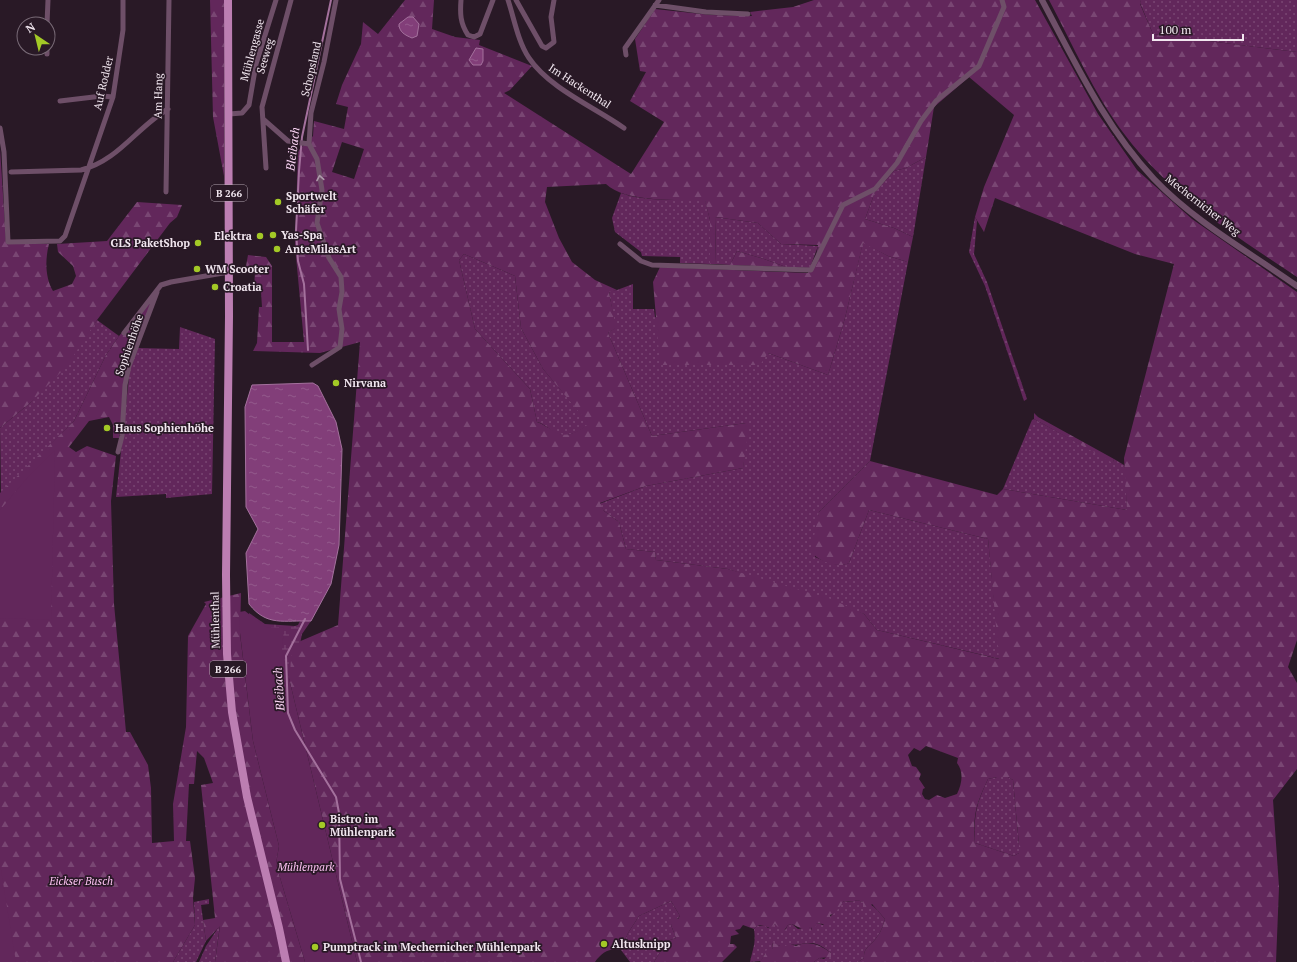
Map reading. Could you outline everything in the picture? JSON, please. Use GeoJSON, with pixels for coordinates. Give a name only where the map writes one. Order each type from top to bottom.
{"type":"FeatureCollection","features":[{"type":"Feature","properties":{"kind":"main road","name":"B 266"},"geometry":{"type":"LineString","coordinates":[[228,0],[229,272]]}},
{"type":"Feature","properties":{"kind":"main road","name":"Mühlenthal"},"geometry":{"type":"LineString","coordinates":[[229,272],[226,575],[227,654],[232,712],[240,760],[286,962]]}},
{"type":"Feature","properties":{"kind":"street"},"geometry":{"type":"LineString","coordinates":[[47,16],[48,0]]}},
{"type":"Feature","properties":{"kind":"street","name":"Auf Rodder"},"geometry":{"type":"LineString","coordinates":[[0,128],[4,152],[8,242],[60,241],[65,236],[113,97],[123,30],[123,0]]}},
{"type":"Feature","properties":{"kind":"street","name":"Am Hang"},"geometry":{"type":"LineString","coordinates":[[166,192],[169,0]]}},
{"type":"Feature","properties":{"kind":"street","name":"Mühlengasse"},"geometry":{"type":"LineString","coordinates":[[229,114],[242,113],[249,105],[256,64],[276,0]]}},
{"type":"Feature","properties":{"kind":"street","name":"Seeweg"},"geometry":{"type":"LineString","coordinates":[[266,168],[262,107],[291,0]]}},
{"type":"Feature","properties":{"kind":"street","name":"Schopsland"},"geometry":{"type":"LineString","coordinates":[[304,144],[324,62],[336,0]]}},
{"type":"Feature","properties":{"kind":"street"},"geometry":{"type":"LineString","coordinates":[[461,0],[460,17],[464,29],[468,35],[474,37],[480,34],[493,0]]}},
{"type":"Feature","properties":{"kind":"street","name":"Im Hackenthal"},"geometry":{"type":"LineString","coordinates":[[508,0],[528,58],[546,78],[624,128]]}},
{"type":"Feature","properties":{"kind":"street"},"geometry":{"type":"LineString","coordinates":[[516,0],[542,46],[546,48],[554,42],[551,17],[554,0]]}},
{"type":"Feature","properties":{"kind":"street"},"geometry":{"type":"LineString","coordinates":[[626,55],[625,48],[658,0]]}},
{"type":"Feature","properties":{"kind":"street"},"geometry":{"type":"LineString","coordinates":[[620,244],[641,261],[652,265],[811,270],[843,205],[875,189],[897,163],[921,121],[936,101],[979,66],[1004,7],[1002,0]]}},
{"type":"Feature","properties":{"kind":"street","name":"Mechernicher Weg"},"geometry":{"type":"LineString","coordinates":[[1042,0],[1088,88],[1112,126],[1154,179],[1171,195],[1214,229],[1297,286]]}},
{"type":"Feature","properties":{"kind":"street"},"geometry":{"type":"LineString","coordinates":[[655,5],[706,12],[748,14]]}},
{"type":"Feature","properties":{"kind":"street"},"geometry":{"type":"LineString","coordinates":[[60,101],[102,96],[113,97]]}},
{"type":"Feature","properties":{"kind":"street"},"geometry":{"type":"LineString","coordinates":[[11,172],[89,169],[127,144],[160,114],[168,109]]}},
{"type":"Feature","properties":{"kind":"street"},"geometry":{"type":"LineString","coordinates":[[263,118],[288,141],[304,144],[317,159],[322,190],[317,223],[329,258],[342,277],[342,292],[339,309],[342,329],[340,347],[312,365]]}},
{"type":"Feature","properties":{"kind":"street"},"geometry":{"type":"LineString","coordinates":[[124,333],[145,304],[162,285],[171,282],[229,272]]}},
{"type":"Feature","properties":{"kind":"street","name":"Sophienhöhe"},"geometry":{"type":"LineString","coordinates":[[118,452],[122,436],[129,366],[157,292]]}},
{"type":"Feature","properties":{"kind":"green space"},"geometry":{"type":"Polygon","coordinates":[[[210,0],[224,0],[224,176],[213,117],[210,0]]]}},
{"type":"Feature","properties":{"kind":"green space"},"geometry":{"type":"Polygon","coordinates":[[[405,0],[434,0],[432,29],[455,37],[480,40],[479,45],[532,66],[510,90],[504,93],[631,174],[664,122],[630,101],[646,72],[640,71],[635,39],[655,9],[711,15],[752,16],[750,12],[793,7],[814,0],[1035,0],[1098,114],[1137,170],[1192,219],[1297,292],[1297,640],[1288,667],[1297,683],[1297,769],[1273,800],[1279,887],[1276,962],[858,962],[864,958],[866,949],[875,940],[882,929],[885,919],[872,904],[867,910],[863,907],[863,902],[844,901],[835,913],[830,915],[831,919],[828,925],[817,923],[815,929],[812,930],[811,927],[804,930],[792,924],[788,925],[783,932],[775,924],[771,928],[758,925],[754,929],[743,925],[740,929],[735,930],[739,934],[731,936],[730,944],[734,944],[737,947],[722,962],[654,962],[667,941],[676,938],[671,925],[674,918],[678,919],[680,916],[671,901],[639,916],[628,933],[621,950],[610,950],[600,956],[595,962],[357,962],[282,649],[338,625],[360,342],[320,353],[253,351],[257,343],[259,307],[262,307],[261,292],[254,291],[255,271],[246,266],[248,255],[266,257],[272,266],[272,342],[304,342],[295,246],[298,151],[313,136],[314,121],[344,129],[348,107],[336,104],[342,85],[361,44],[363,22],[378,34],[405,0]],[[969,77],[934,107],[926,157],[906,168],[894,171],[875,192],[865,219],[894,228],[913,237],[908,262],[888,256],[863,243],[845,318],[828,375],[768,353],[760,365],[660,365],[653,282],[660,267],[808,273],[816,256],[818,245],[781,244],[758,223],[715,217],[716,264],[710,264],[710,220],[705,201],[668,200],[639,197],[615,190],[606,184],[547,187],[545,202],[559,238],[572,262],[595,280],[617,290],[609,292],[616,328],[608,333],[652,436],[746,423],[749,427],[743,468],[646,486],[600,503],[604,511],[619,522],[626,549],[655,552],[656,560],[728,569],[831,599],[864,614],[877,630],[999,659],[988,539],[869,510],[849,563],[839,565],[823,561],[811,551],[819,512],[870,461],[997,495],[1003,489],[1127,510],[1124,458],[1174,264],[1135,254],[995,198],[984,232],[975,217],[984,187],[1014,115],[969,77]],[[342,142],[332,172],[354,179],[364,149],[342,142]],[[464,254],[459,260],[475,329],[530,389],[537,422],[558,434],[563,435],[572,434],[589,424],[543,369],[521,328],[515,276],[464,254]],[[926,746],[920,751],[914,748],[908,755],[912,766],[916,767],[921,774],[919,779],[925,788],[923,789],[922,794],[925,799],[929,800],[937,795],[945,798],[957,794],[962,778],[961,770],[957,763],[958,758],[926,746]],[[1008,777],[988,779],[976,810],[974,824],[975,843],[1014,856],[1019,853],[1019,845],[1013,780],[1008,777]]]}},
{"type":"Feature","properties":{"kind":"green space"},"geometry":{"type":"Polygon","coordinates":[[[1049,0],[1141,0],[1140,4],[1153,34],[1297,52],[1297,277],[1205,213],[1162,177],[1143,157],[1125,135],[1103,103],[1049,0]]]}},
{"type":"Feature","properties":{"kind":"green space"},"geometry":{"type":"Polygon","coordinates":[[[1141,0],[1297,0],[1297,52],[1153,34],[1140,3],[1141,0]]]}},
{"type":"Feature","properties":{"kind":"green space"},"geometry":{"type":"Polygon","coordinates":[[[0,148],[6,242],[49,244],[46,268],[48,280],[53,291],[72,284],[76,276],[73,266],[58,252],[57,244],[107,241],[137,202],[182,205],[177,217],[170,223],[97,320],[66,367],[30,403],[0,428],[0,148]]]}},
{"type":"Feature","properties":{"kind":"green space"},"geometry":{"type":"Polygon","coordinates":[[[926,157],[913,237],[894,228],[865,219],[875,192],[894,171],[906,168],[926,157]]]}},
{"type":"Feature","properties":{"kind":"green space"},"geometry":{"type":"Polygon","coordinates":[[[621,193],[640,198],[662,200],[705,200],[710,220],[710,264],[680,263],[680,257],[642,256],[641,252],[615,232],[612,218],[621,193]]]}},
{"type":"Feature","properties":{"kind":"green space"},"geometry":{"type":"Polygon","coordinates":[[[715,217],[758,223],[781,244],[818,246],[810,268],[786,267],[737,251],[730,265],[716,264],[715,217]]]}},
{"type":"Feature","properties":{"kind":"green space"},"geometry":{"type":"Polygon","coordinates":[[[975,217],[977,221],[974,254],[987,282],[1027,399],[1024,401],[985,286],[969,252],[975,217]]]}},
{"type":"Feature","properties":{"kind":"green space"},"geometry":{"type":"Polygon","coordinates":[[[863,242],[888,256],[908,262],[870,461],[819,512],[815,557],[840,565],[849,563],[869,510],[988,539],[1000,659],[877,630],[864,614],[728,569],[656,560],[655,552],[626,549],[619,522],[604,511],[599,504],[646,486],[743,468],[746,423],[652,436],[608,333],[615,328],[609,291],[617,290],[633,284],[633,309],[654,309],[655,317],[768,353],[828,375],[845,318],[863,242]]]}},
{"type":"Feature","properties":{"kind":"green space"},"geometry":{"type":"Polygon","coordinates":[[[737,251],[764,259],[786,267],[730,265],[737,251]]]}},
{"type":"Feature","properties":{"kind":"green space"},"geometry":{"type":"Polygon","coordinates":[[[464,254],[515,276],[521,328],[543,369],[590,424],[573,434],[564,435],[554,432],[537,422],[530,389],[475,329],[459,260],[464,254]]]}},
{"type":"Feature","properties":{"kind":"green space","name":"Eickser Busch"},"geometry":{"type":"Polygon","coordinates":[[[150,301],[152,303],[131,357],[119,438],[113,438],[113,425],[109,417],[89,421],[69,447],[76,452],[87,446],[116,456],[111,501],[114,604],[126,732],[130,732],[148,765],[151,788],[152,843],[174,841],[173,804],[186,727],[188,636],[206,604],[204,602],[241,593],[240,634],[253,741],[279,846],[276,864],[305,962],[215,962],[220,926],[206,941],[203,920],[215,918],[201,785],[213,783],[204,758],[197,751],[194,784],[189,784],[186,841],[190,841],[195,878],[193,898],[195,925],[173,962],[0,962],[0,493],[74,421],[106,355],[119,336],[150,301]]]}},
{"type":"Feature","properties":{"kind":"green space"},"geometry":{"type":"Polygon","coordinates":[[[97,320],[119,336],[106,355],[74,421],[1,494],[0,428],[30,403],[82,341],[97,320]]]}},
{"type":"Feature","properties":{"kind":"green space"},"geometry":{"type":"Polygon","coordinates":[[[180,327],[215,339],[212,494],[166,498],[166,494],[116,497],[130,368],[138,348],[179,349],[180,327]]]}},
{"type":"Feature","properties":{"kind":"green space"},"geometry":{"type":"Polygon","coordinates":[[[1034,413],[1038,417],[1114,459],[1113,463],[1034,419],[1034,413]]]}},
{"type":"Feature","properties":{"kind":"green space"},"geometry":{"type":"Polygon","coordinates":[[[1034,419],[1113,462],[1114,459],[1124,465],[1126,471],[1127,510],[1003,489],[1032,420],[1034,419]]]}},
{"type":"Feature","properties":{"kind":"green space"},"geometry":{"type":"Polygon","coordinates":[[[55,450],[51,620],[0,618],[0,510],[28,477],[55,450]]]}},
{"type":"Feature","properties":{"kind":"green space","name":"Mühlenpark"},"geometry":{"type":"Polygon","coordinates":[[[245,611],[266,627],[284,628],[282,649],[357,962],[305,962],[276,864],[279,846],[253,741],[240,633],[239,612],[245,611]]]}},
{"type":"Feature","properties":{"kind":"green space"},"geometry":{"type":"Polygon","coordinates":[[[249,613],[265,624],[295,626],[298,625],[300,621],[311,621],[302,634],[300,644],[291,656],[290,678],[287,680],[265,628],[249,616],[249,613]]]}},
{"type":"Feature","properties":{"kind":"green space"},"geometry":{"type":"Polygon","coordinates":[[[1008,777],[1013,780],[1019,845],[1019,853],[1014,856],[975,843],[975,824],[978,803],[988,779],[1008,777]]]}},
{"type":"Feature","properties":{"kind":"green space"},"geometry":{"type":"Polygon","coordinates":[[[0,864],[16,962],[0,962],[0,864]]]}},
{"type":"Feature","properties":{"kind":"green space"},"geometry":{"type":"Polygon","coordinates":[[[209,899],[209,904],[201,905],[206,941],[196,962],[173,962],[195,925],[194,902],[209,899]]]}},
{"type":"Feature","properties":{"kind":"green space"},"geometry":{"type":"Polygon","coordinates":[[[671,901],[680,916],[671,925],[676,938],[667,941],[654,962],[630,962],[621,950],[628,933],[639,916],[671,901]]]}},
{"type":"Feature","properties":{"kind":"green space"},"geometry":{"type":"Polygon","coordinates":[[[844,901],[868,903],[885,919],[882,929],[875,940],[866,949],[864,958],[858,962],[814,962],[819,958],[824,959],[831,953],[822,946],[814,943],[795,945],[789,944],[787,946],[780,946],[772,943],[773,948],[765,954],[761,961],[750,962],[755,934],[754,929],[757,926],[765,925],[768,928],[775,924],[785,930],[788,925],[792,924],[798,929],[811,927],[811,930],[817,923],[823,925],[844,901]]]}},
{"type":"Feature","properties":{"kind":"green space"},"geometry":{"type":"Polygon","coordinates":[[[220,925],[215,962],[199,962],[206,946],[220,925]]]}},
{"type":"Feature","properties":{"kind":"green space"},"geometry":{"type":"Polygon","coordinates":[[[772,942],[780,946],[786,946],[788,943],[796,946],[805,943],[814,944],[831,953],[831,957],[819,958],[814,962],[760,962],[765,954],[765,951],[773,948],[772,942]]]}},
{"type":"Feature","properties":{"kind":"water"},"geometry":{"type":"Polygon","coordinates":[[[408,17],[413,17],[419,24],[417,36],[412,38],[403,33],[399,27],[399,24],[408,17]]]}},
{"type":"Feature","properties":{"kind":"water"},"geometry":{"type":"Polygon","coordinates":[[[476,48],[483,49],[483,61],[481,65],[473,65],[469,60],[476,48]]]}},
{"type":"Feature","properties":{"kind":"water"},"geometry":{"type":"Polygon","coordinates":[[[313,383],[318,386],[336,422],[342,449],[339,545],[331,584],[311,621],[277,621],[262,616],[249,604],[246,553],[258,529],[246,507],[245,407],[252,385],[313,383]]]}},
{"type":"Feature","properties":{"kind":"waterway","name":"Bleibach"},"geometry":{"type":"LineString","coordinates":[[308,350],[304,284],[298,261],[296,231],[299,171],[302,137],[331,0]]}},
{"type":"Feature","properties":{"kind":"waterway","name":"Bleibach"},"geometry":{"type":"LineString","coordinates":[[305,619],[286,656],[288,713],[295,730],[336,797],[339,813],[340,879],[361,962]]}},
{"type":"Feature","properties":{"kind":"place","name":"Sportwelt Schäfer"},"geometry":{"type":"Point","coordinates":[278,202]}},
{"type":"Feature","properties":{"kind":"place","name":"Yas-Spa"},"geometry":{"type":"Point","coordinates":[273,235]}},
{"type":"Feature","properties":{"kind":"place","name":"Elektra"},"geometry":{"type":"Point","coordinates":[260,236]}},
{"type":"Feature","properties":{"kind":"place","name":"GLS PaketShop"},"geometry":{"type":"Point","coordinates":[198,243]}},
{"type":"Feature","properties":{"kind":"place","name":"AnteMilasArt"},"geometry":{"type":"Point","coordinates":[277,249]}},
{"type":"Feature","properties":{"kind":"place","name":"WM Scooter"},"geometry":{"type":"Point","coordinates":[197,269]}},
{"type":"Feature","properties":{"kind":"place","name":"Croatia"},"geometry":{"type":"Point","coordinates":[215,287]}},
{"type":"Feature","properties":{"kind":"place","name":"Nirvana"},"geometry":{"type":"Point","coordinates":[336,383]}},
{"type":"Feature","properties":{"kind":"place","name":"Haus Sophienhöhe"},"geometry":{"type":"Point","coordinates":[107,428]}},
{"type":"Feature","properties":{"kind":"place","name":"Bistro im Mühlenpark"},"geometry":{"type":"Point","coordinates":[322,825]}},
{"type":"Feature","properties":{"kind":"place","name":"Altusknipp"},"geometry":{"type":"Point","coordinates":[604,944]}},
{"type":"Feature","properties":{"kind":"place","name":"Pumptrack im Mechernicher Mühlenpark"},"geometry":{"type":"Point","coordinates":[315,947]}}]}
